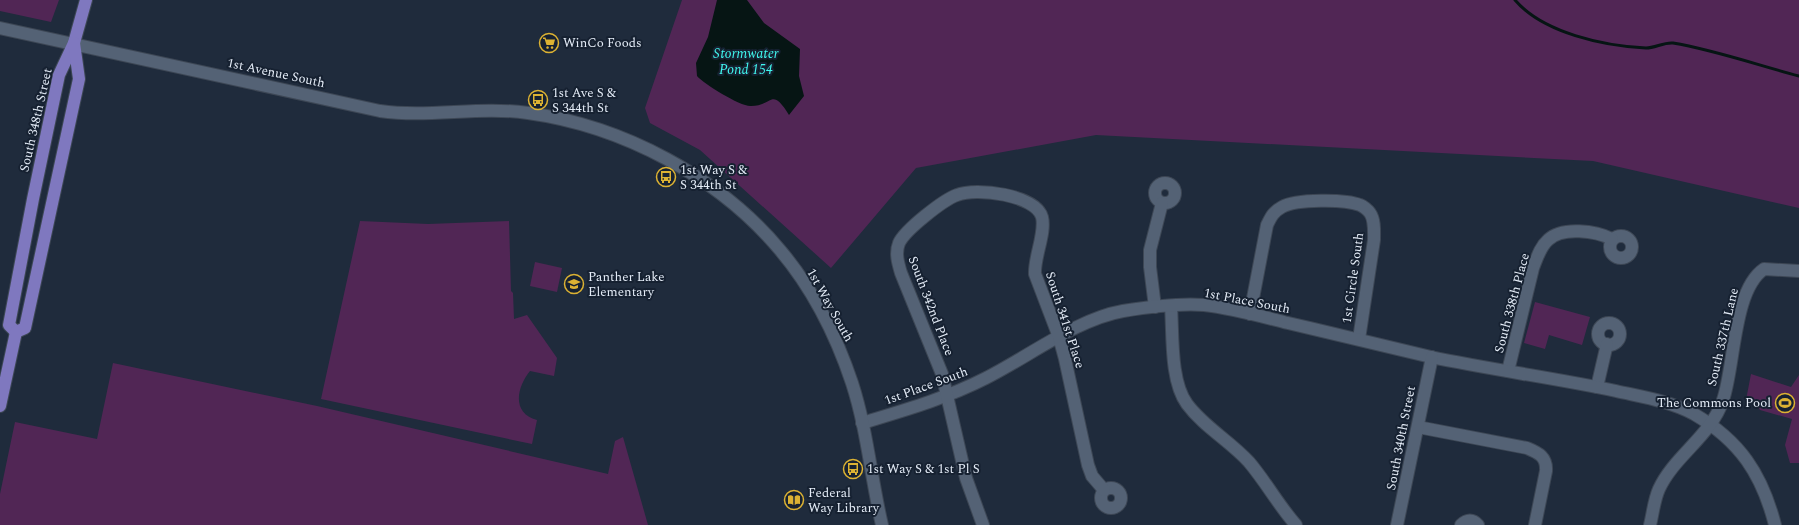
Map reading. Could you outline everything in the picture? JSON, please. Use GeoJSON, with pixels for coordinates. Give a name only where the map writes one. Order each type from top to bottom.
{"type":"FeatureCollection","features":[{"type":"Feature","properties":{"kind":"main road"},"geometry":{"type":"LineString","coordinates":[[74,43],[86,0]]}},
{"type":"Feature","properties":{"kind":"main road","name":"South 348th Street"},"geometry":{"type":"LineString","coordinates":[[16,332],[25,328],[79,79],[74,43]]}},
{"type":"Feature","properties":{"kind":"main road","name":"South 348th Street"},"geometry":{"type":"LineString","coordinates":[[16,332],[9,325],[34,193],[59,75],[74,43]]}},
{"type":"Feature","properties":{"kind":"main road","name":"South 348th Street"},"geometry":{"type":"LineString","coordinates":[[0,406],[16,332]]}},
{"type":"Feature","properties":{"kind":"street","name":"1st Avenue South"},"geometry":{"type":"LineString","coordinates":[[0,28],[386,112],[410,114],[494,110],[549,116]]}},
{"type":"Feature","properties":{"kind":"street","name":"1st Way South"},"geometry":{"type":"LineString","coordinates":[[549,116],[612,133],[651,150],[674,163],[711,188],[755,223],[780,250],[797,271],[828,325],[852,384],[862,423],[882,525]]}},
{"type":"Feature","properties":{"kind":"street","name":"South 341st Place"},"geometry":{"type":"LineString","coordinates":[[941,205],[956,195],[979,192],[1027,201],[1037,207],[1042,218],[1042,226],[1035,264],[1035,274],[1059,337],[1083,447],[1092,476],[1104,490]]}},
{"type":"Feature","properties":{"kind":"street","name":"1st Circle South"},"geometry":{"type":"LineString","coordinates":[[1250,314],[1267,225],[1272,213],[1283,206],[1296,203],[1344,202],[1362,206],[1370,214],[1374,226],[1374,240],[1359,339]]}},
{"type":"Feature","properties":{"kind":"street"},"geometry":{"type":"LineString","coordinates":[[1156,307],[1150,258],[1152,240],[1162,203]]}},
{"type":"Feature","properties":{"kind":"street","name":"South 342nd Place"},"geometry":{"type":"LineString","coordinates":[[941,205],[905,234],[899,244],[897,256],[901,273],[942,374],[970,493],[983,525]]}},
{"type":"Feature","properties":{"kind":"street","name":"South 338th Place"},"geometry":{"type":"LineString","coordinates":[[1508,371],[1533,268],[1548,239],[1561,233],[1575,232],[1605,236],[1612,239]]}},
{"type":"Feature","properties":{"kind":"street","name":"South 337th Lane"},"geometry":{"type":"LineString","coordinates":[[1650,525],[1656,498],[1665,480],[1710,424],[1718,411],[1725,394],[1741,312],[1747,290],[1754,277],[1764,269],[1769,268],[1799,271]]}},
{"type":"Feature","properties":{"kind":"street","name":"1st Place South"},"geometry":{"type":"LineString","coordinates":[[862,423],[947,396],[989,377],[1059,337],[1108,315],[1156,307],[1203,305],[1250,314],[1432,356],[1597,387],[1675,405],[1710,424],[1733,443],[1754,469],[1763,487],[1775,525]]}},
{"type":"Feature","properties":{"kind":"street"},"geometry":{"type":"LineString","coordinates":[[1171,306],[1177,381],[1183,397],[1188,405],[1210,427],[1249,462],[1296,525]]}},
{"type":"Feature","properties":{"kind":"street"},"geometry":{"type":"LineString","coordinates":[[1597,387],[1607,344]]}},
{"type":"Feature","properties":{"kind":"street","name":"South 340th Street"},"geometry":{"type":"LineString","coordinates":[[1397,525],[1432,356]]}},
{"type":"Feature","properties":{"kind":"street"},"geometry":{"type":"LineString","coordinates":[[1418,427],[1527,448],[1544,456],[1547,463],[1546,471],[1535,525]]}},
{"type":"Feature","properties":{"kind":"street"},"geometry":{"type":"LineString","coordinates":[[1461,525],[1468,520],[1472,520],[1478,525]]}},
{"type":"Feature","properties":{"kind":"shaded area"},"geometry":{"type":"Polygon","coordinates":[[[0,0],[59,0],[51,22],[0,11],[0,0]]]}},
{"type":"Feature","properties":{"kind":"shaded area"},"geometry":{"type":"Polygon","coordinates":[[[682,0],[1799,0],[1799,208],[1593,161],[1096,135],[916,168],[831,268],[700,150],[650,123],[645,108],[682,0]]]}},
{"type":"Feature","properties":{"kind":"shaded area"},"geometry":{"type":"Polygon","coordinates":[[[360,221],[428,224],[509,221],[511,291],[513,293],[514,319],[527,315],[557,358],[554,376],[530,371],[522,384],[519,399],[520,406],[523,412],[529,417],[537,420],[532,444],[321,399],[360,221]]]}},
{"type":"Feature","properties":{"kind":"shaded area"},"geometry":{"type":"Polygon","coordinates":[[[535,262],[562,268],[557,292],[530,286],[535,262]]]}},
{"type":"Feature","properties":{"kind":"shaded area"},"geometry":{"type":"Polygon","coordinates":[[[1535,302],[1590,317],[1582,345],[1549,335],[1545,349],[1524,343],[1535,302]]]}},
{"type":"Feature","properties":{"kind":"shaded area"},"geometry":{"type":"Polygon","coordinates":[[[113,363],[317,406],[608,474],[615,441],[623,437],[648,525],[0,525],[0,494],[15,422],[97,439],[113,363]]]}},
{"type":"Feature","properties":{"kind":"shaded area"},"geometry":{"type":"Polygon","coordinates":[[[1751,374],[1791,387],[1799,375],[1799,463],[1790,463],[1785,445],[1792,419],[1760,410],[1757,405],[1746,400],[1751,374]]]}},
{"type":"Feature","properties":{"kind":"water","name":"Stormwater Pond 154"},"geometry":{"type":"Polygon","coordinates":[[[717,0],[747,0],[764,23],[800,49],[799,76],[804,96],[789,115],[779,101],[775,99],[751,106],[739,103],[707,84],[697,76],[696,63],[708,37],[717,0]]]}},
{"type":"Feature","properties":{"kind":"water","name":"The Commons Pool"},"geometry":{"type":"Polygon","coordinates":[[[1781,398],[1791,399],[1794,402],[1793,406],[1789,408],[1778,405],[1776,401],[1781,398]]]}},
{"type":"Feature","properties":{"kind":"waterway"},"geometry":{"type":"LineString","coordinates":[[1515,0],[1541,21],[1575,36],[1593,41],[1629,47],[1646,48],[1666,43],[1673,43],[1720,54],[1799,76]]}},
{"type":"Feature","properties":{"kind":"place","name":"WinCo Foods"},"geometry":{"type":"Point","coordinates":[549,43]}},
{"type":"Feature","properties":{"kind":"place","name":"1st Ave S & S 344th St"},"geometry":{"type":"Point","coordinates":[538,100]}},
{"type":"Feature","properties":{"kind":"place","name":"1st Way S & S 344th St"},"geometry":{"type":"Point","coordinates":[666,177]}},
{"type":"Feature","properties":{"kind":"place","name":"Panther Lake Elementary"},"geometry":{"type":"Point","coordinates":[574,284]}},
{"type":"Feature","properties":{"kind":"place","name":"The Commons Pool"},"geometry":{"type":"Point","coordinates":[1785,403]}},
{"type":"Feature","properties":{"kind":"place","name":"1st Way S & 1st Pl S"},"geometry":{"type":"Point","coordinates":[853,469]}},
{"type":"Feature","properties":{"kind":"place","name":"Federal Way Library"},"geometry":{"type":"Point","coordinates":[794,500]}}]}
